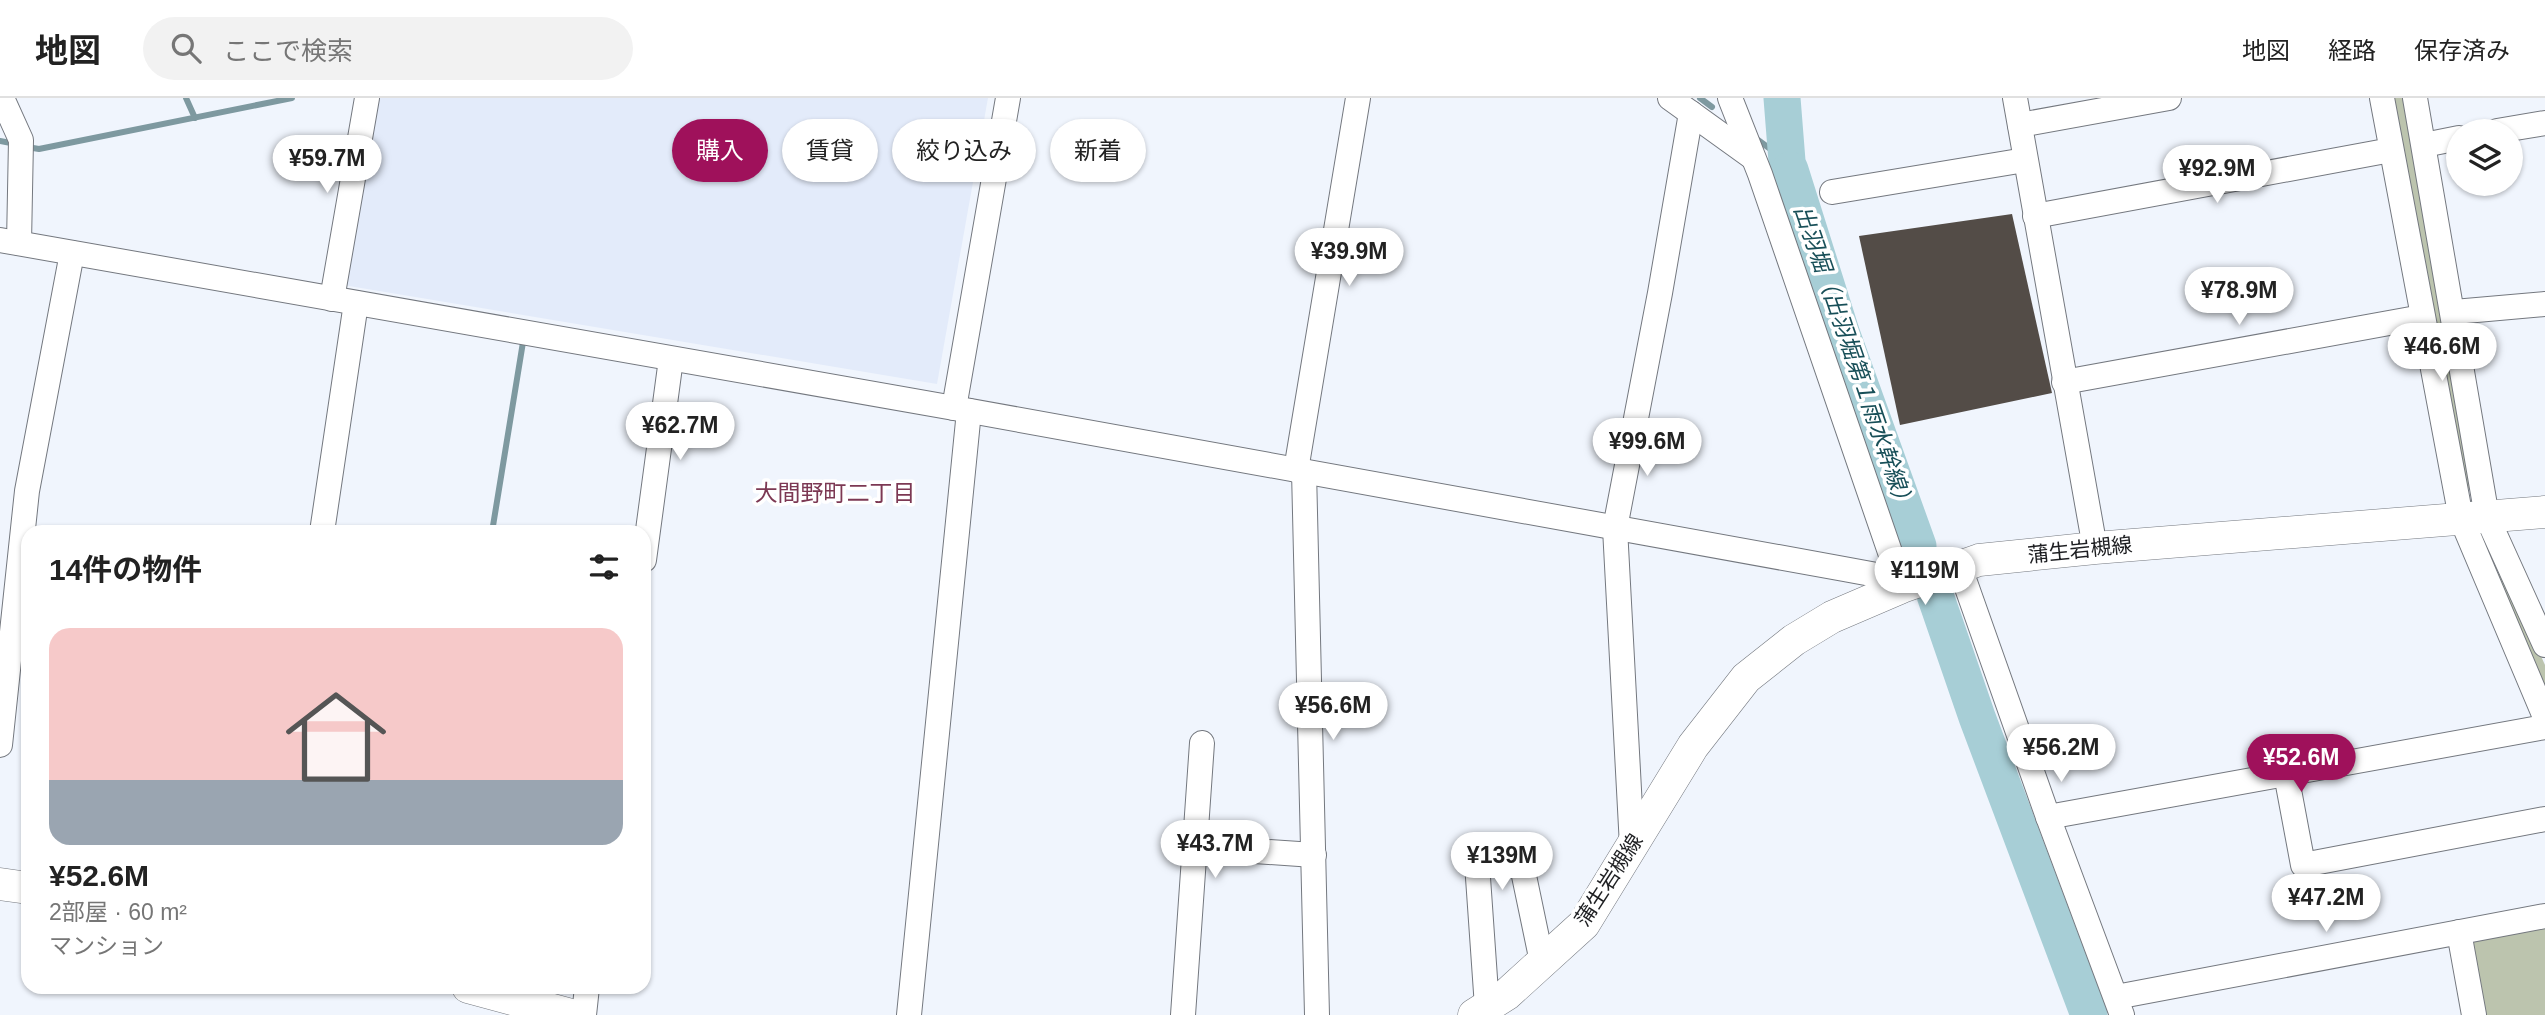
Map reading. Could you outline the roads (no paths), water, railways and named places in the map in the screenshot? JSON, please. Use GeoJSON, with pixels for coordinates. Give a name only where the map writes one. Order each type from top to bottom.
{"type":"FeatureCollection","features":[{"type":"Feature","properties":{"kind":"main road","name":"蒲生岩槻線"},"geometry":{"type":"LineString","coordinates":[[1481,1011],[1507,994],[1584,923],[1693,746],[1746,678],[1794,640],[1832,617],[1899,588],[1979,560],[2095,548],[2545,512]]}},
{"type":"Feature","properties":{"kind":"main road"},"geometry":{"type":"LineString","coordinates":[[0,884],[21,887]]}},
{"type":"Feature","properties":{"kind":"main road"},"geometry":{"type":"LineString","coordinates":[[494,994],[571,1015]]}},
{"type":"Feature","properties":{"kind":"street"},"geometry":{"type":"LineString","coordinates":[[2,98],[21,140],[9,242],[1300,470],[1882,576],[1899,588]]}},
{"type":"Feature","properties":{"kind":"street"},"geometry":{"type":"LineString","coordinates":[[323,525],[367,98]]}},
{"type":"Feature","properties":{"kind":"street"},"geometry":{"type":"LineString","coordinates":[[909,1015],[961,410],[1008,98]]}},
{"type":"Feature","properties":{"kind":"street"},"geometry":{"type":"LineString","coordinates":[[1317,1015],[1300,470],[1357,98]]}},
{"type":"Feature","properties":{"kind":"street"},"geometry":{"type":"LineString","coordinates":[[1670,98],[1752,157]]}},
{"type":"Feature","properties":{"kind":"street"},"geometry":{"type":"LineString","coordinates":[[1730,98],[1899,588]]}},
{"type":"Feature","properties":{"kind":"street"},"geometry":{"type":"LineString","coordinates":[[2015,98],[2095,548]]}},
{"type":"Feature","properties":{"kind":"street"},"geometry":{"type":"LineString","coordinates":[[2020,125],[2169,98]]}},
{"type":"Feature","properties":{"kind":"street"},"geometry":{"type":"LineString","coordinates":[[2382,98],[2422,317],[2474,517],[2545,717]]}},
{"type":"Feature","properties":{"kind":"street"},"geometry":{"type":"LineString","coordinates":[[2416,98],[2454,312],[2474,517],[2545,645]]}},
{"type":"Feature","properties":{"kind":"street"},"geometry":{"type":"LineString","coordinates":[[1632,846],[1615,528],[1691,113]]}},
{"type":"Feature","properties":{"kind":"street"},"geometry":{"type":"LineString","coordinates":[[2523,126],[2545,122]]}},
{"type":"Feature","properties":{"kind":"street"},"geometry":{"type":"LineString","coordinates":[[2424,145],[2446,141]]}},
{"type":"Feature","properties":{"kind":"street"},"geometry":{"type":"LineString","coordinates":[[2035,216],[2390,150]]}},
{"type":"Feature","properties":{"kind":"street"},"geometry":{"type":"LineString","coordinates":[[1832,192],[2025,160]]}},
{"type":"Feature","properties":{"kind":"street"},"geometry":{"type":"LineString","coordinates":[[23,525],[27,491],[72,253]]}},
{"type":"Feature","properties":{"kind":"street"},"geometry":{"type":"LineString","coordinates":[[2454,312],[2545,304]]}},
{"type":"Feature","properties":{"kind":"street"},"geometry":{"type":"LineString","coordinates":[[2064,382],[2422,317]]}},
{"type":"Feature","properties":{"kind":"street"},"geometry":{"type":"LineString","coordinates":[[649,525],[671,359]]}},
{"type":"Feature","properties":{"kind":"street"},"geometry":{"type":"LineString","coordinates":[[0,745],[21,547]]}},
{"type":"Feature","properties":{"kind":"street"},"geometry":{"type":"LineString","coordinates":[[1960,568],[2048,817],[2119,1006],[2459,932],[2545,916]]}},
{"type":"Feature","properties":{"kind":"street"},"geometry":{"type":"LineString","coordinates":[[2048,817],[2545,727]]}},
{"type":"Feature","properties":{"kind":"street"},"geometry":{"type":"LineString","coordinates":[[1183,1015],[1202,743]]}},
{"type":"Feature","properties":{"kind":"street"},"geometry":{"type":"LineString","coordinates":[[2286,774],[2303,865],[2545,819]]}},
{"type":"Feature","properties":{"kind":"street"},"geometry":{"type":"LineString","coordinates":[[1195,847],[1314,855]]}},
{"type":"Feature","properties":{"kind":"street"},"geometry":{"type":"LineString","coordinates":[[1481,1011],[1476,849],[1518,847],[1542,962]]}},
{"type":"Feature","properties":{"kind":"street"},"geometry":{"type":"LineString","coordinates":[[2459,932],[2474,1015]]}},
{"type":"Feature","properties":{"kind":"street"},"geometry":{"type":"LineString","coordinates":[[584,1015],[586,994]]}},
{"type":"Feature","properties":{"kind":"waterway"},"geometry":{"type":"LineString","coordinates":[[186,98],[195,118]]}},
{"type":"Feature","properties":{"kind":"waterway"},"geometry":{"type":"LineString","coordinates":[[27,147],[39,149],[292,98]]}},
{"type":"Feature","properties":{"kind":"waterway"},"geometry":{"type":"LineString","coordinates":[[1700,98],[1712,107]]}},
{"type":"Feature","properties":{"kind":"waterway","name":"出羽堀（出羽堀第１雨水幹線）"},"geometry":{"type":"LineString","coordinates":[[1782,98],[1787,161]]}},
{"type":"Feature","properties":{"kind":"waterway"},"geometry":{"type":"LineString","coordinates":[[1758,140],[1787,161]]}},
{"type":"Feature","properties":{"kind":"waterway"},"geometry":{"type":"LineString","coordinates":[[0,141],[16,144]]}},
{"type":"Feature","properties":{"kind":"waterway","name":"出羽堀（出羽堀第１雨水幹線）"},"geometry":{"type":"LineString","coordinates":[[1790,170],[1841,332],[1918,546]]}},
{"type":"Feature","properties":{"kind":"waterway"},"geometry":{"type":"LineString","coordinates":[[493,525],[524,336]]}},
{"type":"Feature","properties":{"kind":"waterway","name":"出羽堀（出羽堀第１雨水幹線）"},"geometry":{"type":"LineString","coordinates":[[1935,595],[1977,717],[2089,1015]]}},
{"type":"Feature","properties":{"kind":"district","name":"大間野町二丁目"},"geometry":{"type":"Point","coordinates":[835,493]}}]}
